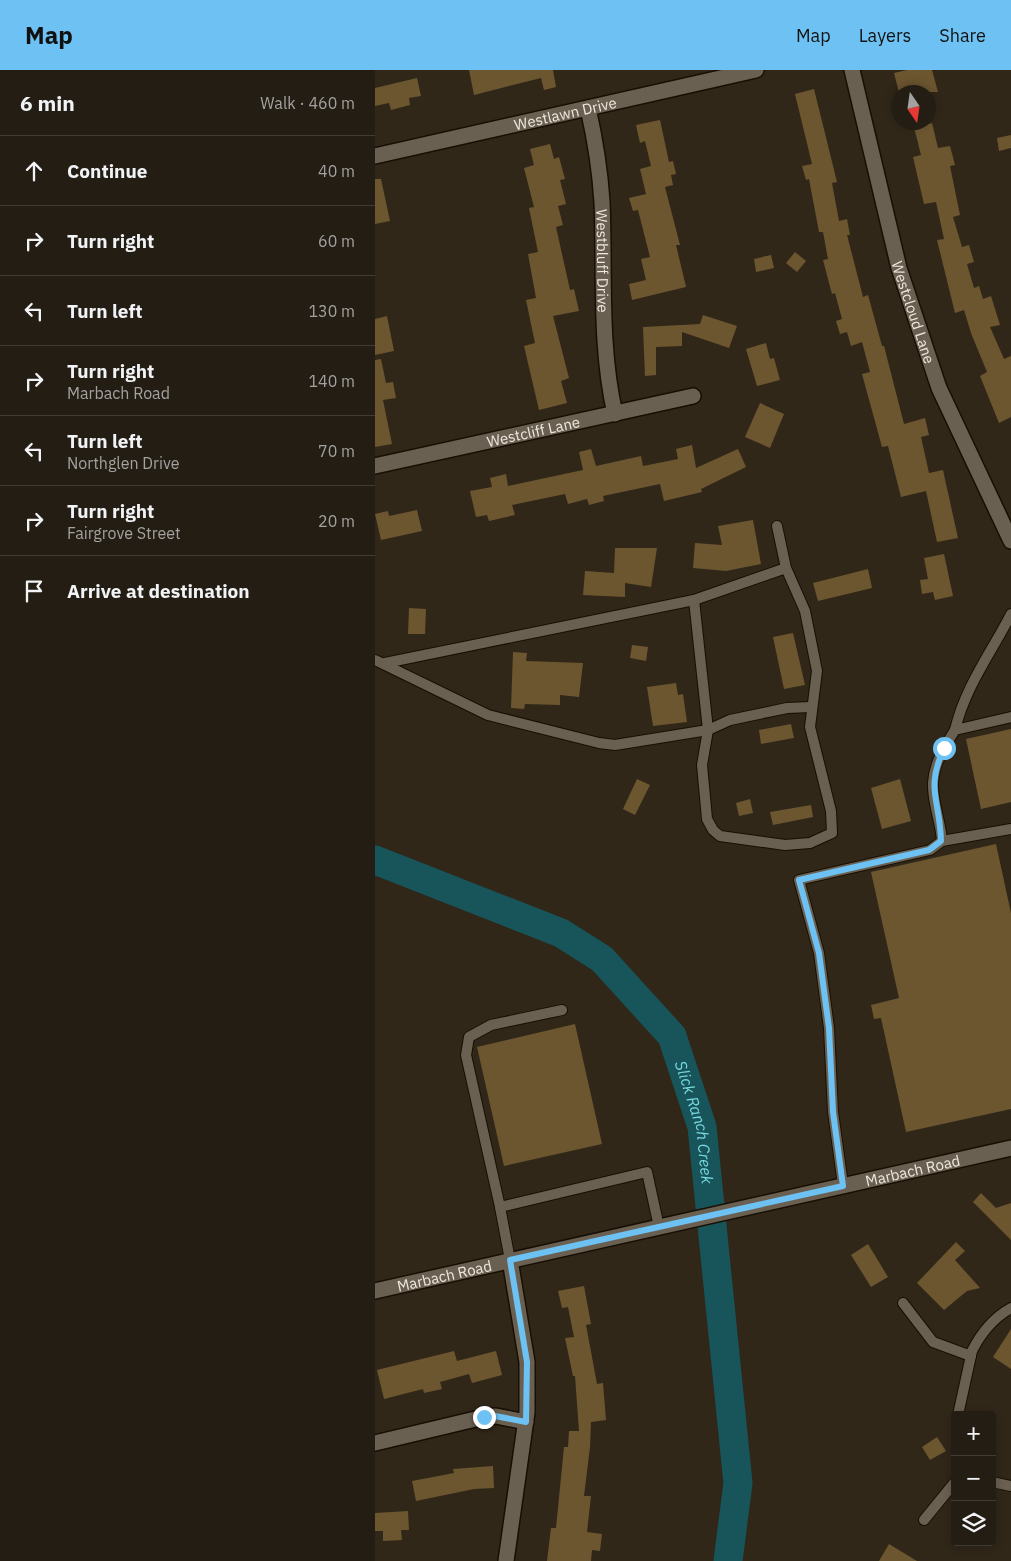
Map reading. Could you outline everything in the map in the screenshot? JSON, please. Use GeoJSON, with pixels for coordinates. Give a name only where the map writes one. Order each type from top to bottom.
{"type":"FeatureCollection","features":[{"type":"Feature","properties":{"kind":"street","name":"Westlawn Drive"},"geometry":{"type":"LineString","coordinates":[[375,156],[756,70]]}},
{"type":"Feature","properties":{"kind":"street","name":"Westcloud Lane"},"geometry":{"type":"LineString","coordinates":[[852,70],[899,268],[939,388],[1011,541]]}},
{"type":"Feature","properties":{"kind":"street","name":"Westbluff Drive"},"geometry":{"type":"LineString","coordinates":[[589,108],[596,143],[602,200],[604,338],[609,388],[615,414]]}},
{"type":"Feature","properties":{"kind":"street","name":"Westcliff Lane"},"geometry":{"type":"LineString","coordinates":[[375,466],[693,396]]}},
{"type":"Feature","properties":{"kind":"street","name":"Marbach Road"},"geometry":{"type":"LineString","coordinates":[[375,1290],[1011,1148]]}},
{"type":"Feature","properties":{"kind":"street"},"geometry":{"type":"LineString","coordinates":[[506,1561],[526,1422],[527,1362],[510,1260]]}},
{"type":"Feature","properties":{"kind":"street"},"geometry":{"type":"LineString","coordinates":[[375,1443],[484,1417],[495,1416],[526,1422]]}},
{"type":"Feature","properties":{"kind":"lane"},"geometry":{"type":"LineString","coordinates":[[695,600],[709,730],[702,765],[707,819],[713,830],[720,836],[785,845],[810,843],[832,833],[832,822],[809,727],[817,671],[814,654],[805,611],[786,568],[777,526]]}},
{"type":"Feature","properties":{"kind":"lane"},"geometry":{"type":"LineString","coordinates":[[380,662],[695,600],[786,568]]}},
{"type":"Feature","properties":{"kind":"lane"},"geometry":{"type":"LineString","coordinates":[[941,841],[941,827],[933,784],[935,768],[955,730],[958,716],[976,673],[1011,614]]}},
{"type":"Feature","properties":{"kind":"lane"},"geometry":{"type":"LineString","coordinates":[[380,662],[488,715],[599,743],[615,745],[709,730],[730,720],[787,708],[811,707]]}},
{"type":"Feature","properties":{"kind":"lane"},"geometry":{"type":"LineString","coordinates":[[955,730],[1011,717]]}},
{"type":"Feature","properties":{"kind":"lane"},"geometry":{"type":"LineString","coordinates":[[843,1186],[833,1112],[829,1028],[819,953],[799,880],[929,850],[941,841],[1011,829]]}},
{"type":"Feature","properties":{"kind":"lane"},"geometry":{"type":"LineString","coordinates":[[510,1260],[500,1206],[466,1054],[469,1037],[491,1025],[562,1010]]}},
{"type":"Feature","properties":{"kind":"lane"},"geometry":{"type":"LineString","coordinates":[[500,1206],[647,1172],[659,1227]]}},
{"type":"Feature","properties":{"kind":"lane"},"geometry":{"type":"LineString","coordinates":[[903,1302],[933,1342],[971,1356]]}},
{"type":"Feature","properties":{"kind":"lane"},"geometry":{"type":"LineString","coordinates":[[959,1411],[971,1356],[983,1332],[1002,1313],[1011,1308]]}},
{"type":"Feature","properties":{"kind":"lane"},"geometry":{"type":"LineString","coordinates":[[996,1483],[1011,1486]]}},
{"type":"Feature","properties":{"kind":"lane"},"geometry":{"type":"LineString","coordinates":[[924,1520],[951,1487]]}},
{"type":"Feature","properties":{"kind":"building"},"geometry":{"type":"Polygon","coordinates":[[[469,70],[553,70],[556,87],[544,90],[541,78],[474,95],[469,70]]]}},
{"type":"Feature","properties":{"kind":"building"},"geometry":{"type":"Polygon","coordinates":[[[907,70],[932,70],[938,92],[936,92],[936,85],[897,85],[894,73],[907,70]]]}},
{"type":"Feature","properties":{"kind":"building"},"geometry":{"type":"Polygon","coordinates":[[[417,78],[421,96],[409,98],[410,105],[391,110],[389,103],[375,106],[375,88],[417,78]]]}},
{"type":"Feature","properties":{"kind":"building"},"geometry":{"type":"Polygon","coordinates":[[[814,89],[837,182],[832,183],[839,221],[847,219],[850,235],[847,235],[863,297],[868,295],[882,346],[884,346],[904,424],[925,418],[929,435],[921,437],[929,473],[943,470],[958,538],[937,542],[926,491],[901,497],[888,446],[882,447],[862,374],[870,372],[862,342],[851,346],[847,332],[840,334],[836,321],[842,319],[835,293],[832,294],[823,260],[828,259],[823,232],[819,232],[809,179],[806,180],[802,166],[812,164],[795,94],[814,89]]]}},
{"type":"Feature","properties":{"kind":"building"},"geometry":{"type":"Polygon","coordinates":[[[660,120],[669,162],[673,161],[676,174],[671,175],[673,185],[665,187],[680,245],[676,245],[686,287],[632,300],[629,284],[646,280],[641,259],[650,257],[638,210],[633,211],[629,198],[646,194],[640,169],[651,166],[645,141],[640,143],[636,125],[660,120]]]}},
{"type":"Feature","properties":{"kind":"building"},"geometry":{"type":"Polygon","coordinates":[[[915,130],[934,130],[938,148],[950,146],[955,165],[950,166],[960,215],[953,217],[962,247],[969,245],[974,262],[967,264],[974,288],[979,286],[983,299],[991,296],[1000,325],[990,327],[1004,359],[1011,356],[1011,417],[999,423],[980,376],[987,372],[964,310],[955,313],[937,240],[944,239],[936,202],[924,204],[913,157],[921,155],[915,130]]]}},
{"type":"Feature","properties":{"kind":"building"},"geometry":{"type":"Polygon","coordinates":[[[1011,135],[1011,148],[999,151],[997,138],[1011,135]]]}},
{"type":"Feature","properties":{"kind":"building"},"geometry":{"type":"Polygon","coordinates":[[[550,144],[554,159],[559,157],[565,179],[560,180],[566,204],[558,206],[563,225],[556,227],[570,290],[574,289],[579,311],[553,316],[569,378],[561,381],[567,403],[539,410],[524,346],[535,343],[526,300],[536,298],[528,254],[538,252],[529,208],[534,207],[524,168],[534,165],[530,149],[550,144]]]}},
{"type":"Feature","properties":{"kind":"building"},"geometry":{"type":"Polygon","coordinates":[[[375,179],[381,179],[390,221],[375,224],[375,179]]]}},
{"type":"Feature","properties":{"kind":"building"},"geometry":{"type":"Polygon","coordinates":[[[795,252],[806,261],[797,272],[786,263],[795,252]]]}},
{"type":"Feature","properties":{"kind":"building"},"geometry":{"type":"Polygon","coordinates":[[[771,255],[774,268],[756,272],[754,259],[771,255]]]}},
{"type":"Feature","properties":{"kind":"building"},"geometry":{"type":"Polygon","coordinates":[[[703,315],[737,326],[729,348],[682,332],[682,346],[656,347],[656,375],[645,376],[643,327],[700,324],[703,315]]]}},
{"type":"Feature","properties":{"kind":"building"},"geometry":{"type":"Polygon","coordinates":[[[387,316],[394,351],[375,355],[375,319],[387,316]]]}},
{"type":"Feature","properties":{"kind":"building"},"geometry":{"type":"Polygon","coordinates":[[[766,343],[770,359],[774,358],[780,380],[757,386],[746,349],[766,343]]]}},
{"type":"Feature","properties":{"kind":"building"},"geometry":{"type":"Polygon","coordinates":[[[381,359],[386,383],[393,382],[396,398],[383,400],[392,444],[375,447],[375,360],[381,359]]]}},
{"type":"Feature","properties":{"kind":"building"},"geometry":{"type":"Polygon","coordinates":[[[760,403],[784,414],[770,448],[745,437],[760,403]]]}},
{"type":"Feature","properties":{"kind":"building"},"geometry":{"type":"Polygon","coordinates":[[[692,445],[696,468],[738,449],[746,467],[701,489],[702,492],[664,501],[660,484],[603,496],[604,501],[589,505],[587,499],[568,504],[565,494],[512,505],[515,515],[489,521],[487,515],[476,517],[470,491],[492,487],[490,478],[506,474],[508,486],[583,470],[579,452],[591,449],[596,466],[641,456],[643,466],[678,459],[676,449],[692,445]]]}},
{"type":"Feature","properties":{"kind":"building"},"geometry":{"type":"Polygon","coordinates":[[[417,510],[422,531],[381,540],[375,514],[388,511],[389,516],[417,510]]]}},
{"type":"Feature","properties":{"kind":"building"},"geometry":{"type":"Polygon","coordinates":[[[753,520],[761,564],[726,571],[693,568],[695,543],[722,545],[718,526],[753,520]]]}},
{"type":"Feature","properties":{"kind":"building"},"geometry":{"type":"Polygon","coordinates":[[[615,548],[657,548],[651,587],[625,583],[625,597],[583,595],[585,571],[614,573],[615,548]]]}},
{"type":"Feature","properties":{"kind":"building"},"geometry":{"type":"Polygon","coordinates":[[[944,554],[953,596],[935,600],[933,592],[922,594],[920,580],[928,579],[924,558],[944,554]]]}},
{"type":"Feature","properties":{"kind":"building"},"geometry":{"type":"Polygon","coordinates":[[[868,569],[872,588],[818,601],[813,583],[868,569]]]}},
{"type":"Feature","properties":{"kind":"building"},"geometry":{"type":"Polygon","coordinates":[[[409,608],[426,609],[425,634],[408,634],[409,608]]]}},
{"type":"Feature","properties":{"kind":"building"},"geometry":{"type":"Polygon","coordinates":[[[793,633],[805,685],[784,689],[773,637],[793,633]]]}},
{"type":"Feature","properties":{"kind":"building"},"geometry":{"type":"Polygon","coordinates":[[[632,645],[648,647],[646,661],[630,658],[632,645]]]}},
{"type":"Feature","properties":{"kind":"building"},"geometry":{"type":"Polygon","coordinates":[[[513,652],[527,653],[526,661],[583,663],[579,697],[560,695],[560,705],[525,704],[524,709],[511,708],[513,652]]]}},
{"type":"Feature","properties":{"kind":"building"},"geometry":{"type":"Polygon","coordinates":[[[676,683],[678,695],[683,694],[687,722],[653,726],[647,687],[676,683]]]}},
{"type":"Feature","properties":{"kind":"building"},"geometry":{"type":"Polygon","coordinates":[[[791,724],[794,738],[761,744],[759,730],[791,724]]]}},
{"type":"Feature","properties":{"kind":"building"},"geometry":{"type":"Polygon","coordinates":[[[1011,729],[1011,802],[981,809],[966,739],[1011,729]]]}},
{"type":"Feature","properties":{"kind":"building"},"geometry":{"type":"Polygon","coordinates":[[[637,779],[650,785],[635,815],[623,809],[637,779]]]}},
{"type":"Feature","properties":{"kind":"building"},"geometry":{"type":"Polygon","coordinates":[[[900,779],[911,821],[882,829],[871,788],[900,779]]]}},
{"type":"Feature","properties":{"kind":"building"},"geometry":{"type":"Polygon","coordinates":[[[750,799],[753,813],[739,816],[736,803],[750,799]]]}},
{"type":"Feature","properties":{"kind":"building"},"geometry":{"type":"Polygon","coordinates":[[[811,805],[813,817],[773,825],[770,812],[811,805]]]}},
{"type":"Feature","properties":{"kind":"building"},"geometry":{"type":"Polygon","coordinates":[[[996,844],[1011,913],[1011,1109],[906,1132],[881,1018],[874,1019],[871,1005],[899,998],[871,872],[996,844]]]}},
{"type":"Feature","properties":{"kind":"building"},"geometry":{"type":"Polygon","coordinates":[[[575,1024],[602,1144],[504,1166],[477,1047],[575,1024]]]}},
{"type":"Feature","properties":{"kind":"building"},"geometry":{"type":"Polygon","coordinates":[[[981,1193],[996,1208],[1011,1203],[1011,1240],[973,1202],[981,1193]]]}},
{"type":"Feature","properties":{"kind":"building"},"geometry":{"type":"Polygon","coordinates":[[[956,1242],[965,1251],[955,1260],[980,1288],[967,1291],[944,1310],[917,1283],[956,1242]]]}},
{"type":"Feature","properties":{"kind":"building"},"geometry":{"type":"Polygon","coordinates":[[[868,1244],[888,1277],[871,1287],[851,1255],[868,1244]]]}},
{"type":"Feature","properties":{"kind":"building"},"geometry":{"type":"Polygon","coordinates":[[[584,1286],[591,1324],[586,1325],[597,1384],[603,1383],[606,1420],[591,1422],[584,1496],[591,1496],[587,1532],[602,1534],[600,1551],[592,1550],[591,1561],[547,1561],[551,1528],[556,1528],[564,1447],[568,1447],[569,1431],[579,1431],[575,1376],[573,1376],[565,1338],[574,1337],[568,1307],[562,1308],[558,1291],[584,1286]]]}},
{"type":"Feature","properties":{"kind":"building"},"geometry":{"type":"Polygon","coordinates":[[[1011,1329],[1011,1369],[993,1357],[1011,1329]]]}},
{"type":"Feature","properties":{"kind":"building"},"geometry":{"type":"Polygon","coordinates":[[[454,1351],[457,1361],[496,1351],[502,1375],[472,1383],[469,1374],[440,1382],[442,1389],[424,1393],[423,1389],[384,1399],[377,1370],[454,1351]]]}},
{"type":"Feature","properties":{"kind":"building"},"geometry":{"type":"Polygon","coordinates":[[[937,1437],[946,1451],[930,1460],[922,1447],[937,1437]]]}},
{"type":"Feature","properties":{"kind":"building"},"geometry":{"type":"Polygon","coordinates":[[[493,1466],[494,1488],[474,1489],[416,1501],[412,1481],[454,1473],[453,1469],[493,1466]]]}},
{"type":"Feature","properties":{"kind":"building"},"geometry":{"type":"Polygon","coordinates":[[[408,1511],[409,1530],[401,1530],[402,1540],[383,1541],[383,1531],[375,1531],[375,1513],[408,1511]]]}},
{"type":"Feature","properties":{"kind":"building"},"geometry":{"type":"Polygon","coordinates":[[[889,1544],[917,1561],[879,1561],[889,1544]]]}},
{"type":"Feature","properties":{"kind":"waterway","name":"Slick Ranch Creek"},"geometry":{"type":"LineString","coordinates":[[375,860],[561,933],[602,959],[672,1036],[702,1127],[738,1483],[728,1561]]}},
{"type":"Feature","properties":{"kind":"route"},"geometry":{"type":"LineString","coordinates":[[484,1417],[495,1416],[526,1422],[527,1362],[510,1260],[843,1186],[833,1112],[829,1028],[819,953],[799,880],[929,850],[941,841],[941,827],[933,784],[935,768],[944,748]]}}]}
